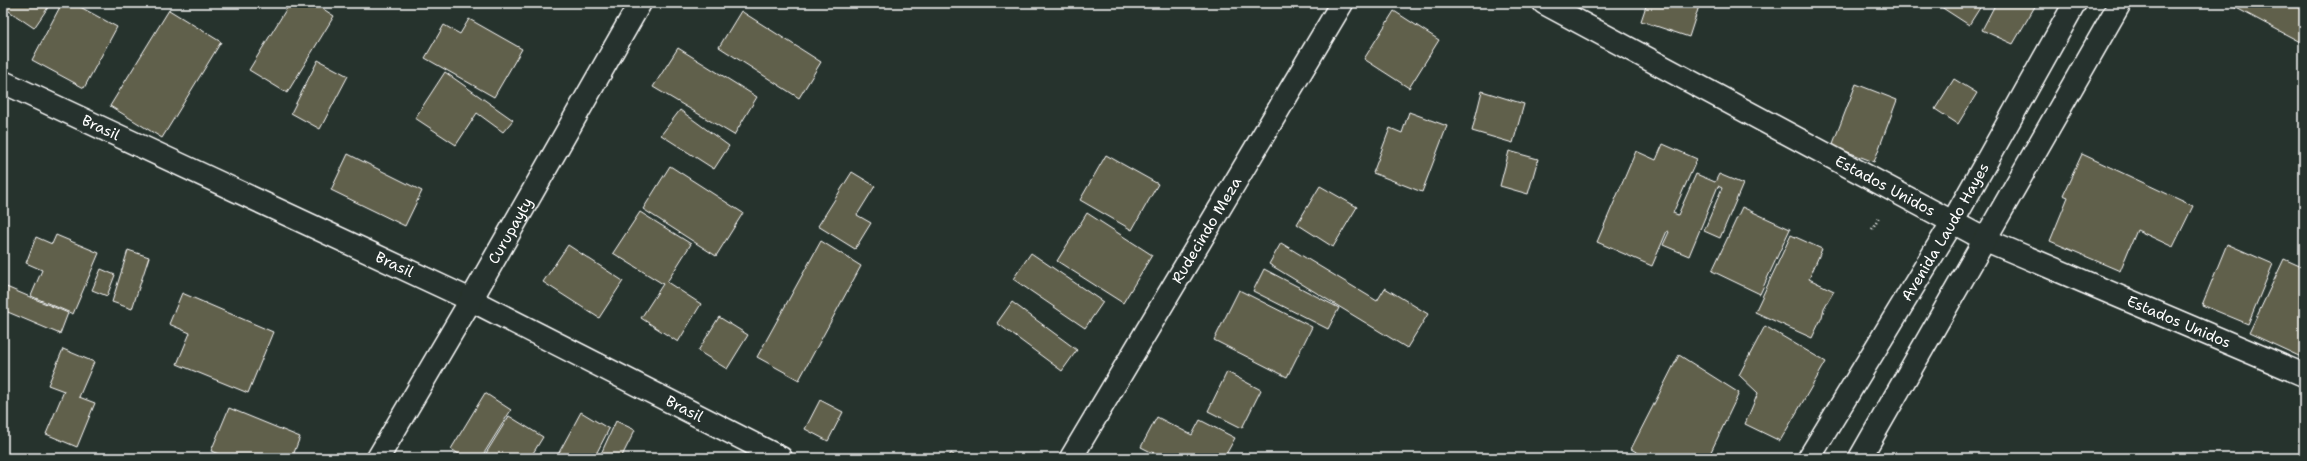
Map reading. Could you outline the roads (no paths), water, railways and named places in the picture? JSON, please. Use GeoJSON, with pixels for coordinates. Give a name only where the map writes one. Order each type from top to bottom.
{"type":"FeatureCollection","features":[{"type":"Feature","properties":{"kind":"street","name":"Curupayty"},"geometry":{"type":"LineString","coordinates":[[378,458],[471,300],[640,3]]}},
{"type":"Feature","properties":{"kind":"street","name":"Rudecindo Meza"},"geometry":{"type":"LineString","coordinates":[[1071,458],[1342,3]]}},
{"type":"Feature","properties":{"kind":"street","name":"Estados Unidos"},"geometry":{"type":"LineString","coordinates":[[1544,3],[1986,240],[2304,375]]}},
{"type":"Feature","properties":{"kind":"street","name":"Avenida Laudo Hayes"},"geometry":{"type":"LineString","coordinates":[[1809,458],[1952,223],[2075,3]]}},
{"type":"Feature","properties":{"kind":"street"},"geometry":{"type":"LineString","coordinates":[[1860,458],[1986,240],[2120,3]]}},
{"type":"Feature","properties":{"kind":"street","name":"Brasil"},"geometry":{"type":"LineString","coordinates":[[3,82],[471,300],[781,458]]}}]}
